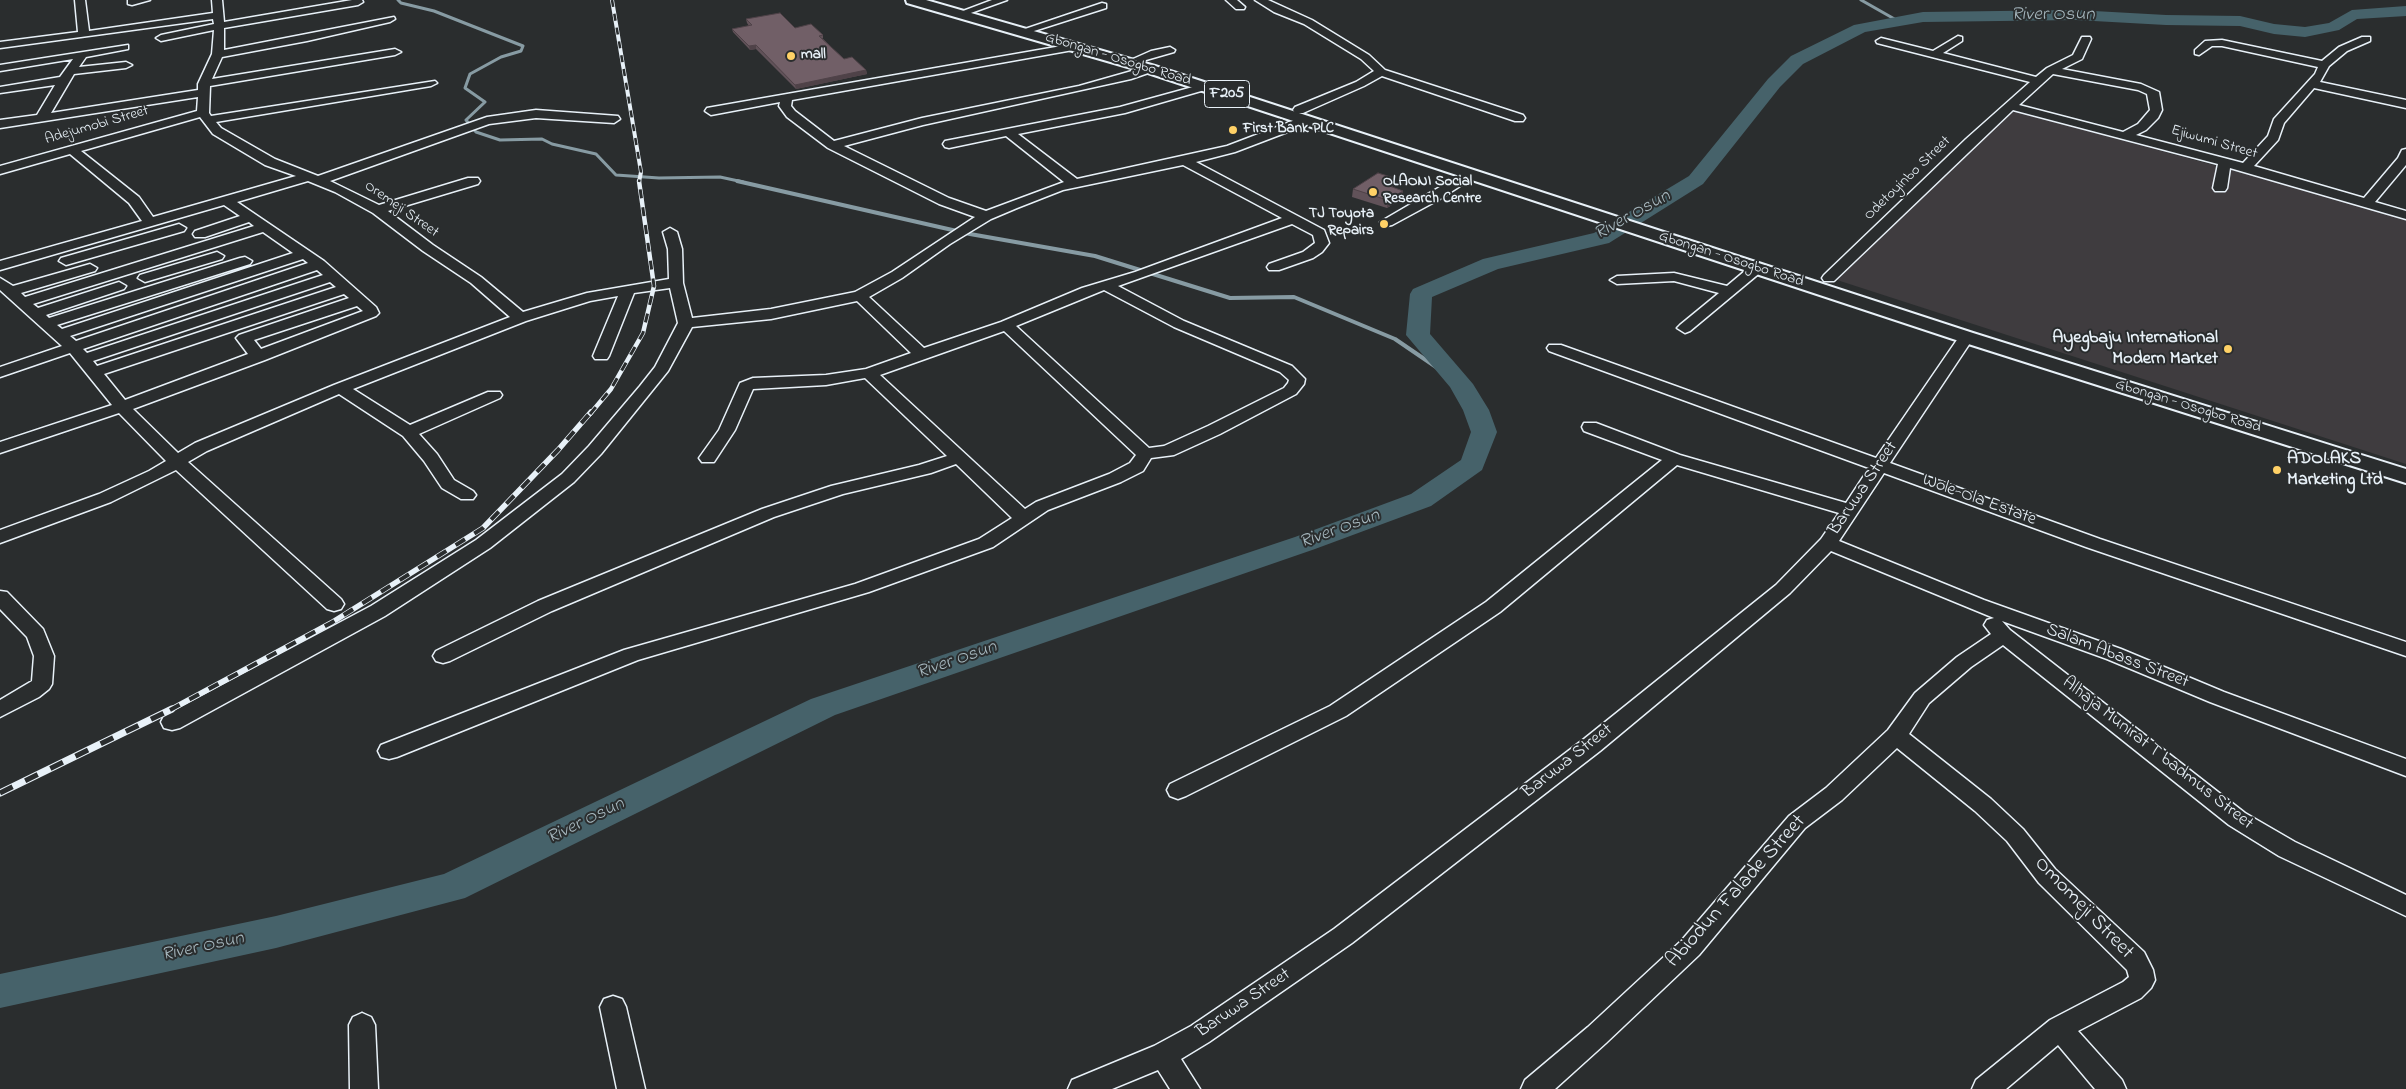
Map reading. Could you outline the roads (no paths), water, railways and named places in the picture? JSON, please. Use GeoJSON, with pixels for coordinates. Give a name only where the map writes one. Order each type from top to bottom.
{"type":"FeatureCollection","features":[{"type":"Feature","properties":{"kind":"main road","name":"Gbongan - Osogbo Road"},"geometry":{"type":"LineString","coordinates":[[912,0],[1073,47],[1145,64]]}},
{"type":"Feature","properties":{"kind":"main road","name":"Gbongan - Osogbo Road"},"geometry":{"type":"LineString","coordinates":[[930,0],[1030,28],[1145,64],[1675,235],[1829,278],[2116,375],[2406,466]]}},
{"type":"Feature","properties":{"kind":"main road","name":"Gbongan - Osogbo Road"},"geometry":{"type":"LineString","coordinates":[[1178,75],[1204,86],[1303,115],[1469,174],[1543,191]]}},
{"type":"Feature","properties":{"kind":"main road","name":"Gbongan - Osogbo Road"},"geometry":{"type":"LineString","coordinates":[[1675,235],[1756,268],[1966,337],[2406,476]]}},
{"type":"Feature","properties":{"kind":"street"},"geometry":{"type":"LineString","coordinates":[[80,0],[84,34]]}},
{"type":"Feature","properties":{"kind":"street"},"geometry":{"type":"LineString","coordinates":[[132,2],[146,0]]}},
{"type":"Feature","properties":{"kind":"street"},"geometry":{"type":"LineString","coordinates":[[206,117],[204,89],[218,54],[217,0]]}},
{"type":"Feature","properties":{"kind":"street"},"geometry":{"type":"LineString","coordinates":[[968,11],[1002,0]]}},
{"type":"Feature","properties":{"kind":"street"},"geometry":{"type":"LineString","coordinates":[[1231,0],[1240,7]]}},
{"type":"Feature","properties":{"kind":"street"},"geometry":{"type":"LineString","coordinates":[[1260,0],[1278,10],[1308,22],[1365,57],[1381,72],[1518,118]]}},
{"type":"Feature","properties":{"kind":"street"},"geometry":{"type":"LineString","coordinates":[[161,38],[358,2]]}},
{"type":"Feature","properties":{"kind":"street"},"geometry":{"type":"LineString","coordinates":[[1030,28],[1102,6]]}},
{"type":"Feature","properties":{"kind":"street"},"geometry":{"type":"LineString","coordinates":[[0,45],[218,15]]}},
{"type":"Feature","properties":{"kind":"street"},"geometry":{"type":"LineString","coordinates":[[218,54],[307,38],[390,19]]}},
{"type":"Feature","properties":{"kind":"street"},"geometry":{"type":"LineString","coordinates":[[1935,54],[1958,38]]}},
{"type":"Feature","properties":{"kind":"street","name":"Odetoyinbo Street"},"geometry":{"type":"LineString","coordinates":[[1829,278],[1970,142],[2051,70],[2078,57],[2086,39]]}},
{"type":"Feature","properties":{"kind":"street"},"geometry":{"type":"LineString","coordinates":[[2244,168],[2274,137],[2278,122],[2320,75],[2324,65],[2343,48],[2366,39]]}},
{"type":"Feature","properties":{"kind":"street"},"geometry":{"type":"LineString","coordinates":[[1881,41],[2039,81]]}},
{"type":"Feature","properties":{"kind":"street"},"geometry":{"type":"LineString","coordinates":[[2199,52],[2209,43],[2222,43],[2324,65]]}},
{"type":"Feature","properties":{"kind":"street"},"geometry":{"type":"LineString","coordinates":[[711,111],[1073,47]]}},
{"type":"Feature","properties":{"kind":"street"},"geometry":{"type":"LineString","coordinates":[[0,68],[124,48]]}},
{"type":"Feature","properties":{"kind":"street"},"geometry":{"type":"LineString","coordinates":[[832,145],[922,122],[1089,87],[1145,64],[1155,53],[1170,50]]}},
{"type":"Feature","properties":{"kind":"street"},"geometry":{"type":"LineString","coordinates":[[0,124],[204,89],[395,52]]}},
{"type":"Feature","properties":{"kind":"street"},"geometry":{"type":"LineString","coordinates":[[42,117],[82,54]]}},
{"type":"Feature","properties":{"kind":"street"},"geometry":{"type":"LineString","coordinates":[[0,90],[126,65]]}},
{"type":"Feature","properties":{"kind":"street"},"geometry":{"type":"LineString","coordinates":[[2051,70],[2141,87],[2154,92],[2156,110],[2152,118],[2142,127],[2126,135]]}},
{"type":"Feature","properties":{"kind":"street"},"geometry":{"type":"LineString","coordinates":[[686,323],[770,314],[860,296],[926,256],[945,241],[986,216],[1059,187],[1185,161],[1231,149],[1303,115],[1381,72]]}},
{"type":"Feature","properties":{"kind":"street","name":"Adejumobi Street"},"geometry":{"type":"LineString","coordinates":[[0,170],[206,117],[431,83]]}},
{"type":"Feature","properties":{"kind":"street"},"geometry":{"type":"LineString","coordinates":[[2311,84],[2406,104]]}},
{"type":"Feature","properties":{"kind":"street"},"geometry":{"type":"LineString","coordinates":[[949,144],[1121,110],[1204,86]]}},
{"type":"Feature","properties":{"kind":"street"},"geometry":{"type":"LineString","coordinates":[[786,98],[785,106],[791,114],[832,145],[914,184],[944,201],[986,216]]}},
{"type":"Feature","properties":{"kind":"street","name":"Ejiwumi Street"},"geometry":{"type":"LineString","coordinates":[[2012,106],[2225,162],[2406,215]]}},
{"type":"Feature","properties":{"kind":"street"},"geometry":{"type":"LineString","coordinates":[[85,276],[145,251],[227,201],[312,179],[468,126],[487,121],[536,114],[614,119]]}},
{"type":"Feature","properties":{"kind":"street","name":"Oremeji Street"},"geometry":{"type":"LineString","coordinates":[[206,117],[217,131],[270,162],[340,189],[378,210],[428,248],[476,280],[521,318]]}},
{"type":"Feature","properties":{"kind":"street"},"geometry":{"type":"LineString","coordinates":[[1008,132],[1074,184]]}},
{"type":"Feature","properties":{"kind":"street"},"geometry":{"type":"LineString","coordinates":[[73,151],[128,194],[150,223]]}},
{"type":"Feature","properties":{"kind":"street"},"geometry":{"type":"LineString","coordinates":[[2366,204],[2404,159],[2406,153]]}},
{"type":"Feature","properties":{"kind":"street"},"geometry":{"type":"LineString","coordinates":[[1185,161],[1315,229],[1322,238],[1322,243],[1308,255],[1274,267]]}},
{"type":"Feature","properties":{"kind":"street"},"geometry":{"type":"LineString","coordinates":[[2220,188],[2225,162]]}},
{"type":"Feature","properties":{"kind":"street"},"geometry":{"type":"LineString","coordinates":[[1387,222],[1435,196],[1469,174]]}},
{"type":"Feature","properties":{"kind":"street"},"geometry":{"type":"LineString","coordinates":[[378,210],[473,181]]}},
{"type":"Feature","properties":{"kind":"street"},"geometry":{"type":"LineString","coordinates":[[0,448],[122,407],[259,357],[371,313],[371,310],[319,264],[227,201]]}},
{"type":"Feature","properties":{"kind":"street"},"geometry":{"type":"LineString","coordinates":[[0,266],[55,250],[245,214]]}},
{"type":"Feature","properties":{"kind":"street"},"geometry":{"type":"LineString","coordinates":[[708,458],[726,430],[746,386],[753,383],[836,379],[869,373],[1006,325],[1087,291],[1140,275],[1293,219]]}},
{"type":"Feature","properties":{"kind":"street"},"geometry":{"type":"LineString","coordinates":[[8,289],[68,261],[127,237],[150,223],[192,224],[220,241],[230,252],[251,265],[313,316]]}},
{"type":"Feature","properties":{"kind":"street"},"geometry":{"type":"LineString","coordinates":[[8,289],[157,261],[265,227]]}},
{"type":"Feature","properties":{"kind":"street"},"geometry":{"type":"LineString","coordinates":[[172,722],[378,612],[483,544],[568,478],[595,450],[652,382],[662,368],[686,323],[676,283],[675,249],[670,232]]}},
{"type":"Feature","properties":{"kind":"street"},"geometry":{"type":"LineString","coordinates":[[48,324],[101,291],[278,236]]}},
{"type":"Feature","properties":{"kind":"street"},"geometry":{"type":"LineString","coordinates":[[127,237],[224,312],[259,357]]}},
{"type":"Feature","properties":{"kind":"street"},"geometry":{"type":"LineString","coordinates":[[48,324],[196,291],[291,245]]}},
{"type":"Feature","properties":{"kind":"street"},"geometry":{"type":"LineString","coordinates":[[55,250],[101,291],[123,307],[166,348]]}},
{"type":"Feature","properties":{"kind":"street"},"geometry":{"type":"LineString","coordinates":[[123,307],[183,280],[304,254]]}},
{"type":"Feature","properties":{"kind":"street"},"geometry":{"type":"LineString","coordinates":[[85,359],[140,325],[271,282],[319,264]]}},
{"type":"Feature","properties":{"kind":"street"},"geometry":{"type":"LineString","coordinates":[[1684,328],[1756,268]]}},
{"type":"Feature","properties":{"kind":"street"},"geometry":{"type":"LineString","coordinates":[[85,359],[333,276]]}},
{"type":"Feature","properties":{"kind":"street"},"geometry":{"type":"LineString","coordinates":[[1617,280],[1635,277],[1674,277],[1701,282],[1730,291]]}},
{"type":"Feature","properties":{"kind":"street"},"geometry":{"type":"LineString","coordinates":[[0,537],[105,498],[177,462],[201,447],[340,388],[521,318],[587,297],[628,289],[676,283]]}},
{"type":"Feature","properties":{"kind":"street"},"geometry":{"type":"LineString","coordinates":[[388,751],[631,655],[862,588],[986,543],[1022,517],[1068,494],[1115,478],[1137,466],[1145,454],[1168,450],[1256,409],[1290,391],[1296,384],[1296,378],[1286,369],[1179,324],[1107,286]]}},
{"type":"Feature","properties":{"kind":"street"},"geometry":{"type":"LineString","coordinates":[[0,372],[166,348],[346,288]]}},
{"type":"Feature","properties":{"kind":"street"},"geometry":{"type":"LineString","coordinates":[[8,289],[85,359],[122,407],[177,462],[334,604]]}},
{"type":"Feature","properties":{"kind":"street"},"geometry":{"type":"LineString","coordinates":[[601,356],[628,289]]}},
{"type":"Feature","properties":{"kind":"street"},"geometry":{"type":"LineString","coordinates":[[860,296],[921,354]]}},
{"type":"Feature","properties":{"kind":"street"},"geometry":{"type":"LineString","coordinates":[[244,338],[359,300]]}},
{"type":"Feature","properties":{"kind":"street"},"geometry":{"type":"LineString","coordinates":[[1006,325],[1145,454]]}},
{"type":"Feature","properties":{"kind":"street","name":"Baruwa Street"},"geometry":{"type":"LineString","coordinates":[[1082,1089],[1164,1055],[1200,1034],[1343,936],[1577,757],[1783,589],[1828,543],[1966,337]]}},
{"type":"Feature","properties":{"kind":"street","name":"Wole-Ola Estate"},"geometry":{"type":"LineString","coordinates":[[1555,348],[2093,543],[2406,648]]}},
{"type":"Feature","properties":{"kind":"street"},"geometry":{"type":"LineString","coordinates":[[869,373],[957,458],[1022,517]]}},
{"type":"Feature","properties":{"kind":"street"},"geometry":{"type":"LineString","coordinates":[[340,388],[409,432],[431,458],[448,484],[467,495]]}},
{"type":"Feature","properties":{"kind":"street"},"geometry":{"type":"LineString","coordinates":[[409,432],[494,395]]}},
{"type":"Feature","properties":{"kind":"street"},"geometry":{"type":"LineString","coordinates":[[1590,427],[1674,459],[1850,510]]}},
{"type":"Feature","properties":{"kind":"street"},"geometry":{"type":"LineString","coordinates":[[443,656],[545,606],[768,513],[837,490],[925,469],[957,458]]}},
{"type":"Feature","properties":{"kind":"street"},"geometry":{"type":"LineString","coordinates":[[1178,790],[1338,711],[1493,607],[1674,459]]}},
{"type":"Feature","properties":{"kind":"street","name":"Salam Abass Street"},"geometry":{"type":"LineString","coordinates":[[1828,543],[1977,605],[2114,654],[2217,697],[2406,768]]}},
{"type":"Feature","properties":{"kind":"street"},"geometry":{"type":"LineString","coordinates":[[0,596],[36,634],[44,656],[42,684],[32,692],[0,709]]}},
{"type":"Feature","properties":{"kind":"street","name":"Alhaja Munirat T badmus Street"},"geometry":{"type":"LineString","coordinates":[[1977,605],[2003,635],[2237,819],[2287,849],[2406,906]]}},
{"type":"Feature","properties":{"kind":"street","name":"Abiodun Falade Street"},"geometry":{"type":"LineString","coordinates":[[1535,1089],[1597,1035],[1690,948],[1797,822],[1834,794],[1896,736],[1922,698],[1964,662],[2003,635]]}},
{"type":"Feature","properties":{"kind":"street","name":"Omomeji Street"},"geometry":{"type":"LineString","coordinates":[[1896,736],[1990,811],[2015,836],[2047,876],[2135,960],[2142,980],[2132,990],[2059,1028],[1986,1089]]}},
{"type":"Feature","properties":{"kind":"street"},"geometry":{"type":"LineString","coordinates":[[613,1008],[631,1089]]}},
{"type":"Feature","properties":{"kind":"street"},"geometry":{"type":"LineString","coordinates":[[362,1025],[364,1089]]}},
{"type":"Feature","properties":{"kind":"street"},"geometry":{"type":"LineString","coordinates":[[2059,1028],[2112,1089]]}},
{"type":"Feature","properties":{"kind":"street"},"geometry":{"type":"LineString","coordinates":[[1164,1055],[1186,1089]]}},
{"type":"Feature","properties":{"kind":"waterway"},"geometry":{"type":"LineString","coordinates":[[398,0],[401,3],[434,11],[523,46],[521,51],[501,57],[470,74],[465,88],[485,102],[466,120],[476,132],[500,140],[542,139],[552,144],[596,154],[616,175],[659,178],[720,177],[743,182]]}},
{"type":"Feature","properties":{"kind":"waterway"},"geometry":{"type":"LineString","coordinates":[[1861,0],[1898,21]]}},
{"type":"Feature","properties":{"kind":"waterway","name":"River Osun"},"geometry":{"type":"LineString","coordinates":[[0,991],[276,932],[452,887],[823,707],[1305,543],[1421,500],[1473,464],[1484,432],[1476,410],[1461,384],[1418,335],[1421,294],[1491,264],[1601,238],[1696,180],[1774,83],[1797,60],[1860,28],[1923,17],[2076,15],[2166,20],[2240,21],[2274,29],[2305,32],[2333,27],[2346,21],[2352,15],[2406,11]]}},
{"type":"Feature","properties":{"kind":"waterway"},"geometry":{"type":"LineString","coordinates":[[737,181],[970,234],[1095,256],[1230,298],[1294,297],[1395,339],[1461,384]]}},
{"type":"Feature","properties":{"kind":"railway"},"geometry":{"type":"LineString","coordinates":[[612,0],[641,172],[639,182]]}},
{"type":"Feature","properties":{"kind":"railway"},"geometry":{"type":"LineString","coordinates":[[590,414],[611,389],[643,333],[654,286],[639,182]]}},
{"type":"Feature","properties":{"kind":"railway"},"geometry":{"type":"LineString","coordinates":[[170,710],[331,623],[483,528],[558,450],[591,412]]}},
{"type":"Feature","properties":{"kind":"railway"},"geometry":{"type":"LineString","coordinates":[[0,793],[170,710]]}},
{"type":"Feature","properties":{"kind":"place","name":"mall"},"geometry":{"type":"Point","coordinates":[791,56]}},
{"type":"Feature","properties":{"kind":"place","name":"First Bank PLC"},"geometry":{"type":"Point","coordinates":[1233,130]}},
{"type":"Feature","properties":{"kind":"place","name":"OLAONI Social Research Centre"},"geometry":{"type":"Point","coordinates":[1373,192]}},
{"type":"Feature","properties":{"kind":"place","name":"TJ Toyota Repairs"},"geometry":{"type":"Point","coordinates":[1384,224]}},
{"type":"Feature","properties":{"kind":"place","name":"Ayegbaju International Modern Market"},"geometry":{"type":"Point","coordinates":[2228,349]}},
{"type":"Feature","properties":{"kind":"place","name":"ADOLAKS Marketing Ltd"},"geometry":{"type":"Point","coordinates":[2277,470]}}]}
